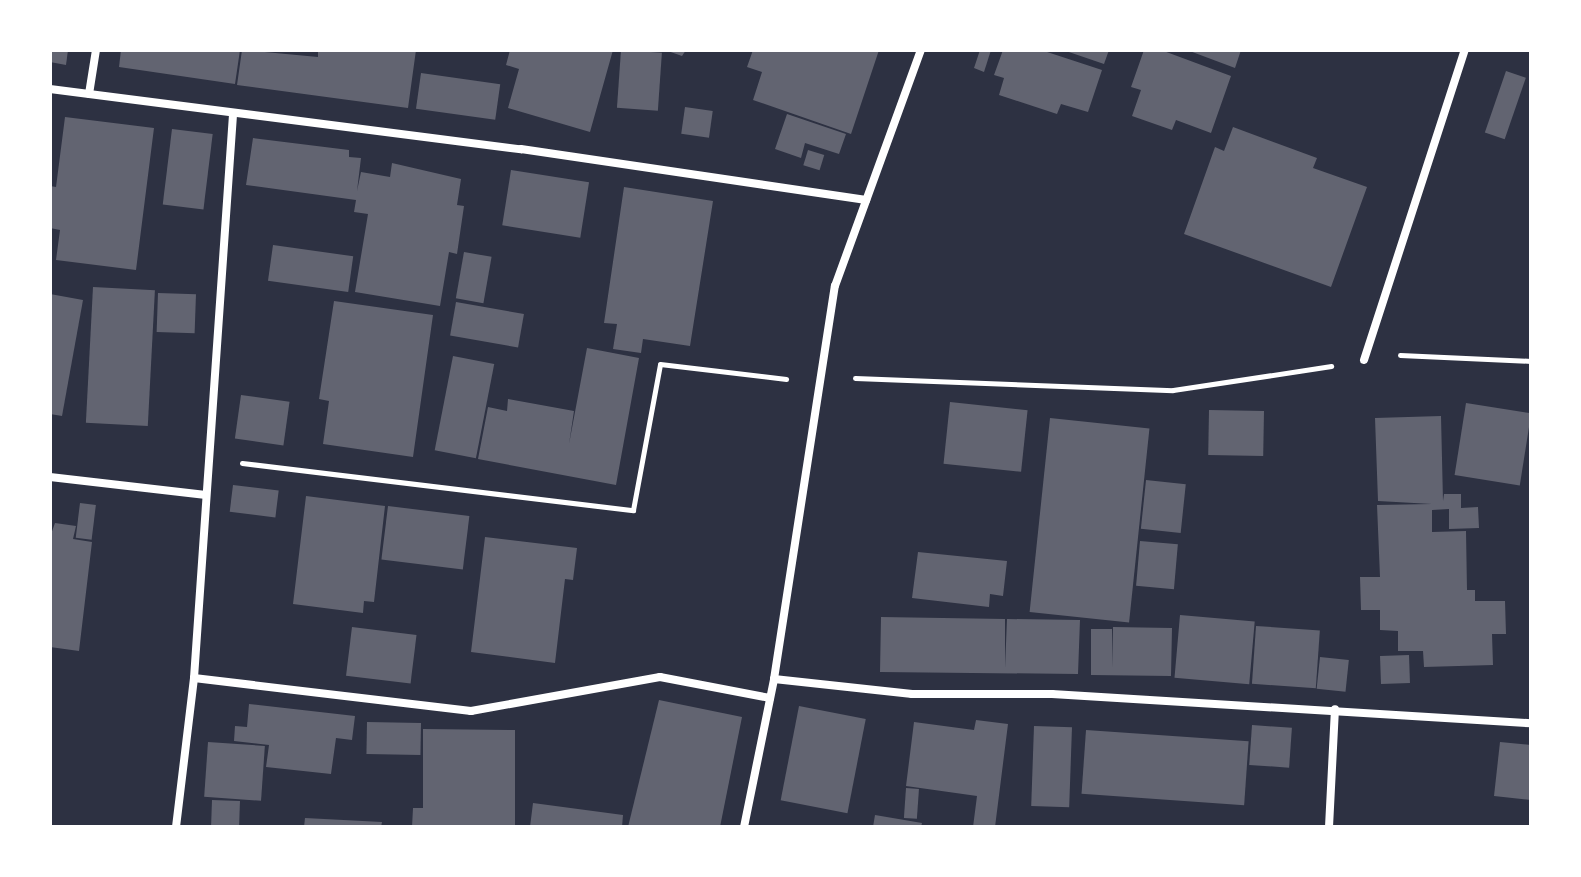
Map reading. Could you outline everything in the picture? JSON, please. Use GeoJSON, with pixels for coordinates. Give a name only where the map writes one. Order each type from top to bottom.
{"type":"FeatureCollection","features":[{"type":"Feature","properties":{"kind":"street"},"geometry":{"type":"LineString","coordinates":[[89,94],[96,50]]}},
{"type":"Feature","properties":{"kind":"street"},"geometry":{"type":"LineString","coordinates":[[744,827],[774,679],[835,286],[921,50]]}},
{"type":"Feature","properties":{"kind":"street"},"geometry":{"type":"LineString","coordinates":[[1364,360],[1465,50]]}},
{"type":"Feature","properties":{"kind":"street"},"geometry":{"type":"LineString","coordinates":[[50,89],[521,149],[866,200]]}},
{"type":"Feature","properties":{"kind":"street"},"geometry":{"type":"LineString","coordinates":[[176,827],[194,678],[233,114]]}},
{"type":"Feature","properties":{"kind":"street"},"geometry":{"type":"LineString","coordinates":[[50,477],[206,495]]}},
{"type":"Feature","properties":{"kind":"street"},"geometry":{"type":"LineString","coordinates":[[194,678],[471,711],[660,677],[770,698]]}},
{"type":"Feature","properties":{"kind":"street"},"geometry":{"type":"LineString","coordinates":[[774,679],[912,694],[1052,694],[1531,723]]}},
{"type":"Feature","properties":{"kind":"street"},"geometry":{"type":"LineString","coordinates":[[1329,827],[1335,709]]}},
{"type":"Feature","properties":{"kind":"path"},"geometry":{"type":"LineString","coordinates":[[209,459],[633,510],[660,364],[820,383],[867,377],[1173,390],[1402,355],[1531,361]]}},
{"type":"Feature","properties":{"kind":"building"},"geometry":{"type":"Polygon","coordinates":[[[50,50],[68,50],[66,65],[50,62],[50,50]]]}},
{"type":"Feature","properties":{"kind":"building"},"geometry":{"type":"Polygon","coordinates":[[[121,50],[240,50],[235,84],[119,67],[121,50]]]}},
{"type":"Feature","properties":{"kind":"building"},"geometry":{"type":"Polygon","coordinates":[[[242,50],[318,57],[318,50],[416,50],[408,108],[237,85],[242,50]]]}},
{"type":"Feature","properties":{"kind":"building"},"geometry":{"type":"Polygon","coordinates":[[[510,50],[613,50],[590,132],[508,108],[519,69],[506,65],[510,50]]]}},
{"type":"Feature","properties":{"kind":"building"},"geometry":{"type":"Polygon","coordinates":[[[621,50],[662,53],[658,111],[617,108],[621,50]]]}},
{"type":"Feature","properties":{"kind":"building"},"geometry":{"type":"Polygon","coordinates":[[[665,50],[686,50],[682,56],[665,50]]]}},
{"type":"Feature","properties":{"kind":"building"},"geometry":{"type":"Polygon","coordinates":[[[753,50],[879,50],[851,134],[753,100],[762,72],[747,67],[753,50]]]}},
{"type":"Feature","properties":{"kind":"building"},"geometry":{"type":"Polygon","coordinates":[[[980,50],[991,50],[984,72],[974,68],[980,50]]]}},
{"type":"Feature","properties":{"kind":"building"},"geometry":{"type":"Polygon","coordinates":[[[1003,50],[1041,50],[1102,70],[1088,112],[1061,104],[1057,114],[999,95],[1004,78],[994,75],[1003,50]]]}},
{"type":"Feature","properties":{"kind":"building"},"geometry":{"type":"Polygon","coordinates":[[[1063,50],[1109,50],[1104,64],[1063,50]]]}},
{"type":"Feature","properties":{"kind":"building"},"geometry":{"type":"Polygon","coordinates":[[[1144,50],[1161,50],[1231,76],[1211,133],[1176,120],[1172,130],[1132,116],[1141,90],[1131,87],[1144,50]]]}},
{"type":"Feature","properties":{"kind":"building"},"geometry":{"type":"Polygon","coordinates":[[[1187,50],[1241,50],[1235,68],[1187,50]]]}},
{"type":"Feature","properties":{"kind":"building"},"geometry":{"type":"Polygon","coordinates":[[[1506,71],[1526,78],[1505,139],[1485,132],[1506,71]]]}},
{"type":"Feature","properties":{"kind":"building"},"geometry":{"type":"Polygon","coordinates":[[[421,73],[500,84],[495,120],[416,109],[421,73]]]}},
{"type":"Feature","properties":{"kind":"building"},"geometry":{"type":"Polygon","coordinates":[[[685,107],[713,111],[709,138],[681,134],[685,107]]]}},
{"type":"Feature","properties":{"kind":"building"},"geometry":{"type":"Polygon","coordinates":[[[787,114],[846,134],[839,154],[805,143],[801,158],[775,149],[787,114]]]}},
{"type":"Feature","properties":{"kind":"building"},"geometry":{"type":"Polygon","coordinates":[[[65,117],[154,128],[136,270],[56,260],[60,230],[50,228],[50,186],[56,187],[65,117]]]}},
{"type":"Feature","properties":{"kind":"building"},"geometry":{"type":"Polygon","coordinates":[[[1233,127],[1317,158],[1313,168],[1367,187],[1331,287],[1184,234],[1215,147],[1224,151],[1233,127]]]}},
{"type":"Feature","properties":{"kind":"building"},"geometry":{"type":"Polygon","coordinates":[[[172,129],[213,134],[203,209],[163,204],[172,129]]]}},
{"type":"Feature","properties":{"kind":"building"},"geometry":{"type":"Polygon","coordinates":[[[253,138],[349,150],[349,157],[361,158],[357,191],[361,172],[390,177],[392,163],[461,179],[457,205],[464,206],[457,254],[449,252],[440,306],[355,292],[368,214],[354,212],[356,200],[246,185],[253,138]]]}},
{"type":"Feature","properties":{"kind":"building"},"geometry":{"type":"Polygon","coordinates":[[[808,150],[824,155],[820,170],[803,165],[808,150]]]}},
{"type":"Feature","properties":{"kind":"building"},"geometry":{"type":"Polygon","coordinates":[[[511,170],[589,182],[580,238],[502,225],[511,170]]]}},
{"type":"Feature","properties":{"kind":"building"},"geometry":{"type":"Polygon","coordinates":[[[624,187],[713,201],[690,346],[643,339],[641,353],[613,349],[617,324],[604,323],[624,187]]]}},
{"type":"Feature","properties":{"kind":"building"},"geometry":{"type":"Polygon","coordinates":[[[273,245],[353,256],[348,292],[268,281],[273,245]]]}},
{"type":"Feature","properties":{"kind":"building"},"geometry":{"type":"Polygon","coordinates":[[[464,252],[492,257],[483,303],[456,298],[464,252]]]}},
{"type":"Feature","properties":{"kind":"building"},"geometry":{"type":"Polygon","coordinates":[[[93,287],[155,290],[148,426],[86,423],[93,287]]]}},
{"type":"Feature","properties":{"kind":"building"},"geometry":{"type":"Polygon","coordinates":[[[158,293],[196,294],[195,333],[157,332],[158,293]]]}},
{"type":"Feature","properties":{"kind":"building"},"geometry":{"type":"Polygon","coordinates":[[[50,294],[83,300],[62,416],[50,414],[50,294]]]}},
{"type":"Feature","properties":{"kind":"building"},"geometry":{"type":"Polygon","coordinates":[[[334,301],[433,315],[413,457],[323,444],[329,401],[319,399],[334,301]]]}},
{"type":"Feature","properties":{"kind":"building"},"geometry":{"type":"Polygon","coordinates":[[[456,302],[524,314],[518,347],[450,335],[456,302]]]}},
{"type":"Feature","properties":{"kind":"building"},"geometry":{"type":"Polygon","coordinates":[[[587,348],[639,358],[616,485],[478,459],[488,407],[507,411],[508,399],[574,411],[569,444],[587,348]]]}},
{"type":"Feature","properties":{"kind":"building"},"geometry":{"type":"Polygon","coordinates":[[[453,356],[494,364],[476,458],[435,450],[453,356]]]}},
{"type":"Feature","properties":{"kind":"building"},"geometry":{"type":"Polygon","coordinates":[[[241,395],[290,402],[283,445],[235,439],[241,395]]]}},
{"type":"Feature","properties":{"kind":"building"},"geometry":{"type":"Polygon","coordinates":[[[950,402],[1028,410],[1021,472],[944,464],[950,402]]]}},
{"type":"Feature","properties":{"kind":"building"},"geometry":{"type":"Polygon","coordinates":[[[1466,403],[1531,413],[1520,485],[1455,475],[1466,403]]]}},
{"type":"Feature","properties":{"kind":"building"},"geometry":{"type":"Polygon","coordinates":[[[1209,410],[1264,411],[1263,456],[1208,455],[1209,410]]]}},
{"type":"Feature","properties":{"kind":"building"},"geometry":{"type":"Polygon","coordinates":[[[1441,416],[1443,501],[1444,494],[1461,494],[1461,508],[1478,507],[1479,528],[1449,529],[1449,509],[1432,510],[1432,532],[1466,531],[1467,590],[1475,590],[1475,601],[1505,601],[1506,634],[1492,634],[1493,665],[1424,667],[1423,651],[1398,651],[1398,631],[1380,630],[1380,610],[1361,610],[1360,577],[1380,577],[1377,505],[1432,504],[1378,501],[1375,418],[1441,416]]]}},
{"type":"Feature","properties":{"kind":"building"},"geometry":{"type":"Polygon","coordinates":[[[1050,418],[1149,428],[1129,622],[1030,612],[1050,418]]]}},
{"type":"Feature","properties":{"kind":"building"},"geometry":{"type":"Polygon","coordinates":[[[1146,480],[1186,484],[1181,533],[1141,529],[1146,480]]]}},
{"type":"Feature","properties":{"kind":"building"},"geometry":{"type":"Polygon","coordinates":[[[233,485],[279,491],[275,517],[230,512],[233,485]]]}},
{"type":"Feature","properties":{"kind":"building"},"geometry":{"type":"Polygon","coordinates":[[[306,496],[385,506],[374,602],[364,601],[363,613],[293,604],[306,496]]]}},
{"type":"Feature","properties":{"kind":"building"},"geometry":{"type":"Polygon","coordinates":[[[80,503],[96,505],[92,540],[76,538],[80,503]]]}},
{"type":"Feature","properties":{"kind":"building"},"geometry":{"type":"Polygon","coordinates":[[[388,506],[469,516],[463,570],[381,560],[388,506]]]}},
{"type":"Feature","properties":{"kind":"building"},"geometry":{"type":"Polygon","coordinates":[[[55,523],[76,526],[73,539],[92,542],[79,651],[50,647],[50,537],[55,523]]]}},
{"type":"Feature","properties":{"kind":"building"},"geometry":{"type":"Polygon","coordinates":[[[485,537],[577,548],[573,580],[565,579],[555,663],[471,652],[485,537]]]}},
{"type":"Feature","properties":{"kind":"building"},"geometry":{"type":"Polygon","coordinates":[[[1140,541],[1178,544],[1174,589],[1136,586],[1140,541]]]}},
{"type":"Feature","properties":{"kind":"building"},"geometry":{"type":"Polygon","coordinates":[[[918,552],[1007,561],[1003,596],[990,594],[989,607],[912,598],[918,552]]]}},
{"type":"Feature","properties":{"kind":"building"},"geometry":{"type":"Polygon","coordinates":[[[1180,615],[1255,622],[1249,684],[1175,678],[1180,615]]]}},
{"type":"Feature","properties":{"kind":"building"},"geometry":{"type":"Polygon","coordinates":[[[881,617],[1005,619],[1005,668],[1007,619],[1080,620],[1078,674],[880,672],[881,617]]]}},
{"type":"Feature","properties":{"kind":"building"},"geometry":{"type":"Polygon","coordinates":[[[1256,626],[1320,630],[1316,688],[1252,684],[1256,626]]]}},
{"type":"Feature","properties":{"kind":"building"},"geometry":{"type":"Polygon","coordinates":[[[352,627],[417,635],[411,684],[346,676],[352,627]]]}},
{"type":"Feature","properties":{"kind":"building"},"geometry":{"type":"Polygon","coordinates":[[[1113,627],[1172,628],[1171,676],[1091,675],[1091,629],[1112,629],[1113,668],[1113,627]]]}},
{"type":"Feature","properties":{"kind":"building"},"geometry":{"type":"Polygon","coordinates":[[[1409,655],[1410,683],[1381,684],[1380,656],[1409,655]]]}},
{"type":"Feature","properties":{"kind":"building"},"geometry":{"type":"Polygon","coordinates":[[[1320,657],[1349,660],[1345,692],[1317,689],[1320,657]]]}},
{"type":"Feature","properties":{"kind":"building"},"geometry":{"type":"Polygon","coordinates":[[[659,700],[742,717],[720,827],[628,827],[659,700]]]}},
{"type":"Feature","properties":{"kind":"building"},"geometry":{"type":"Polygon","coordinates":[[[249,704],[355,716],[352,740],[336,738],[331,774],[266,767],[269,745],[234,741],[235,726],[247,727],[249,704]]]}},
{"type":"Feature","properties":{"kind":"building"},"geometry":{"type":"Polygon","coordinates":[[[799,706],[866,719],[847,813],[781,800],[799,706]]]}},
{"type":"Feature","properties":{"kind":"building"},"geometry":{"type":"Polygon","coordinates":[[[976,720],[1008,724],[995,827],[973,827],[977,796],[906,786],[914,722],[974,730],[976,720]]]}},
{"type":"Feature","properties":{"kind":"building"},"geometry":{"type":"Polygon","coordinates":[[[367,722],[421,723],[420,755],[366,754],[367,722]]]}},
{"type":"Feature","properties":{"kind":"building"},"geometry":{"type":"Polygon","coordinates":[[[1252,725],[1292,728],[1289,768],[1249,765],[1252,725]]]}},
{"type":"Feature","properties":{"kind":"building"},"geometry":{"type":"Polygon","coordinates":[[[1034,726],[1072,727],[1069,807],[1031,806],[1034,726]]]}},
{"type":"Feature","properties":{"kind":"building"},"geometry":{"type":"Polygon","coordinates":[[[423,729],[515,730],[515,827],[412,827],[413,808],[423,808],[423,729]]]}},
{"type":"Feature","properties":{"kind":"building"},"geometry":{"type":"Polygon","coordinates":[[[1086,730],[1249,741],[1244,805],[1082,794],[1086,730]]]}},
{"type":"Feature","properties":{"kind":"building"},"geometry":{"type":"Polygon","coordinates":[[[208,742],[265,746],[261,801],[204,797],[208,742]]]}},
{"type":"Feature","properties":{"kind":"building"},"geometry":{"type":"Polygon","coordinates":[[[1500,742],[1531,745],[1531,800],[1494,796],[1500,742]]]}},
{"type":"Feature","properties":{"kind":"building"},"geometry":{"type":"Polygon","coordinates":[[[906,788],[919,789],[917,819],[904,818],[906,788]]]}},
{"type":"Feature","properties":{"kind":"building"},"geometry":{"type":"Polygon","coordinates":[[[212,800],[240,801],[239,827],[211,827],[212,800]]]}},
{"type":"Feature","properties":{"kind":"building"},"geometry":{"type":"Polygon","coordinates":[[[533,803],[623,815],[622,827],[530,827],[533,803]]]}},
{"type":"Feature","properties":{"kind":"building"},"geometry":{"type":"Polygon","coordinates":[[[875,815],[922,823],[921,827],[873,827],[875,815]]]}},
{"type":"Feature","properties":{"kind":"building"},"geometry":{"type":"Polygon","coordinates":[[[305,818],[382,822],[381,827],[304,827],[305,818]]]}}]}
